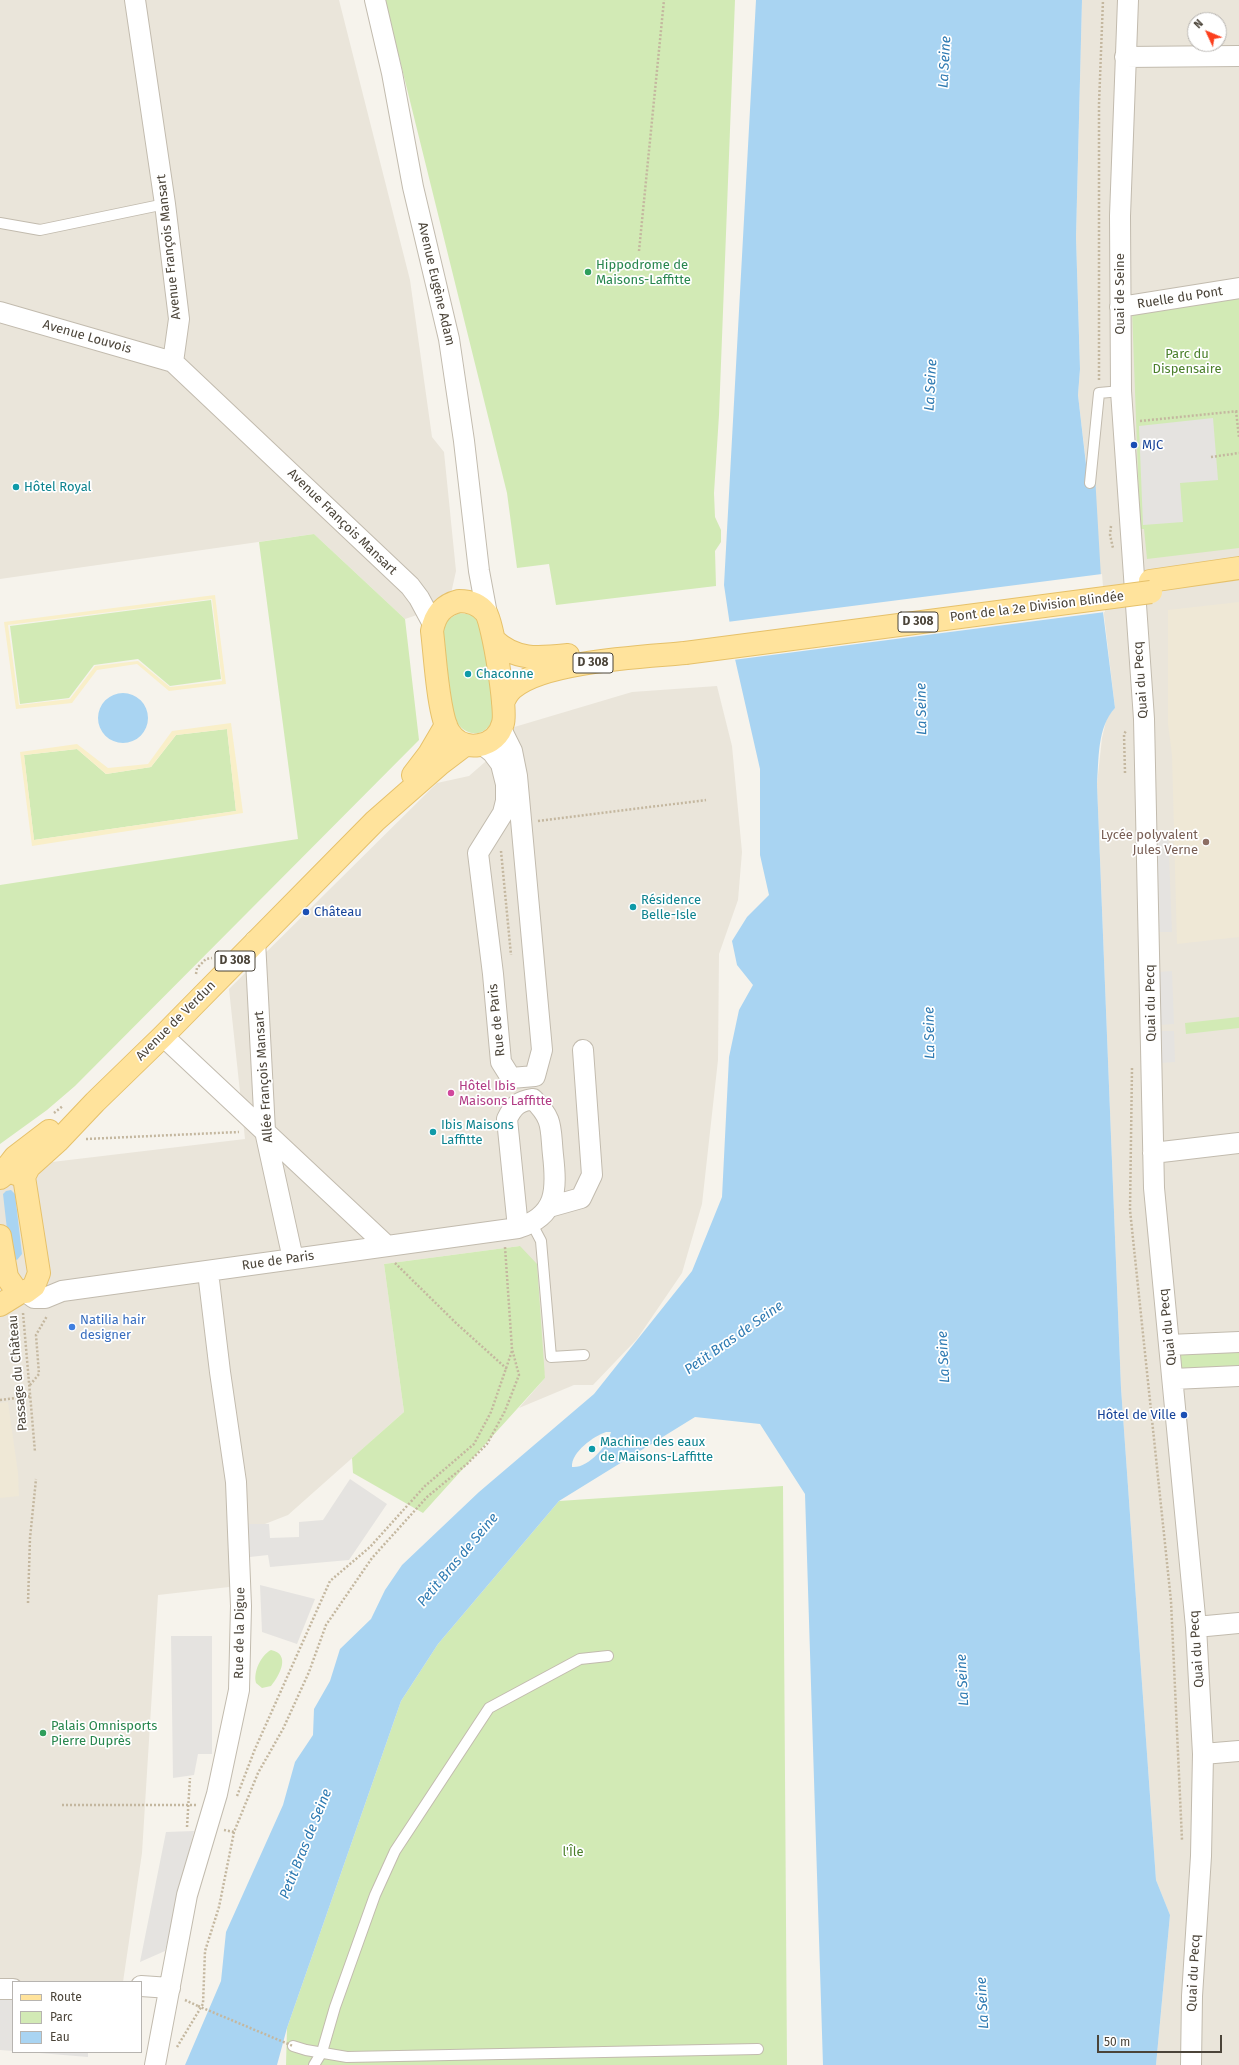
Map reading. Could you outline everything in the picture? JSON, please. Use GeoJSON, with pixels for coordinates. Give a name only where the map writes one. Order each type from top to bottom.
{"type":"FeatureCollection","features":[{"type":"Feature","properties":{"kind":"main road","name":"D 308"},"geometry":{"type":"LineString","coordinates":[[1145,587],[1239,568]]}},
{"type":"Feature","properties":{"kind":"main road","name":"D 308"},"geometry":{"type":"LineString","coordinates":[[1145,587],[1239,584]]}},
{"type":"Feature","properties":{"kind":"main road","name":"Pont de la 2e Division Blindée"},"geometry":{"type":"LineString","coordinates":[[684,648],[1145,587]]}},
{"type":"Feature","properties":{"kind":"main road"},"geometry":{"type":"LineString","coordinates":[[474,745],[452,736],[446,725],[436,662],[433,624],[438,614],[455,602],[473,603],[487,614],[494,640],[503,703],[504,716],[501,729]]}},
{"type":"Feature","properties":{"kind":"main road","name":"D 308"},"geometry":{"type":"LineString","coordinates":[[494,640],[509,652],[528,657],[543,658],[684,648]]}},
{"type":"Feature","properties":{"kind":"main road","name":"D 308"},"geometry":{"type":"LineString","coordinates":[[503,703],[512,689],[527,679],[542,672],[684,648]]}},
{"type":"Feature","properties":{"kind":"main road","name":"Avenue de Verdun"},"geometry":{"type":"LineString","coordinates":[[375,821],[429,754],[446,725]]}},
{"type":"Feature","properties":{"kind":"main road","name":"Avenue de Verdun"},"geometry":{"type":"LineString","coordinates":[[24,1177],[29,1167],[59,1140],[163,1036],[375,821],[440,764],[474,745],[493,740],[501,729]]}},
{"type":"Feature","properties":{"kind":"main road","name":"Avenue de Verdun"},"geometry":{"type":"LineString","coordinates":[[0,1177],[15,1157],[48,1131],[96,1102]]}},
{"type":"Feature","properties":{"kind":"main road"},"geometry":{"type":"LineString","coordinates":[[0,1177],[9,1172],[24,1177],[38,1265],[28,1288],[0,1305]]}},
{"type":"Feature","properties":{"kind":"main road"},"geometry":{"type":"LineString","coordinates":[[0,1236],[2,1270],[11,1285],[16,1290],[28,1288]]}},
{"type":"Feature","properties":{"kind":"street","name":"Avenue François Mansart"},"geometry":{"type":"LineString","coordinates":[[135,0],[165,204],[179,318],[173,362],[410,586],[419,598],[433,624]]}},
{"type":"Feature","properties":{"kind":"street","name":"Avenue Eugène Adam"},"geometry":{"type":"LineString","coordinates":[[375,0],[392,73],[413,187],[449,338],[464,441],[479,572],[487,614]]}},
{"type":"Feature","properties":{"kind":"street","name":"Quai de Seine"},"geometry":{"type":"LineString","coordinates":[[1128,0],[1120,216],[1121,391],[1122,423],[1145,587]]}},
{"type":"Feature","properties":{"kind":"street"},"geometry":{"type":"LineString","coordinates":[[1125,57],[1239,56]]}},
{"type":"Feature","properties":{"kind":"street","name":"Ruelle du Pont"},"geometry":{"type":"LineString","coordinates":[[1120,306],[1239,288]]}},
{"type":"Feature","properties":{"kind":"street","name":"Avenue Louvois"},"geometry":{"type":"LineString","coordinates":[[0,312],[173,362]]}},
{"type":"Feature","properties":{"kind":"street"},"geometry":{"type":"LineString","coordinates":[[455,602],[469,590],[479,572]]}},
{"type":"Feature","properties":{"kind":"street","name":"Avenue François Mansart"},"geometry":{"type":"LineString","coordinates":[[410,586],[436,599],[455,602]]}},
{"type":"Feature","properties":{"kind":"street","name":"Quai du Pecq"},"geometry":{"type":"LineString","coordinates":[[1145,587],[1144,719],[1154,1188],[1196,1627],[1203,1754],[1200,1856],[1192,1996],[1191,2065]]}},
{"type":"Feature","properties":{"kind":"street","name":"Rue de Paris"},"geometry":{"type":"LineString","coordinates":[[474,745],[497,757],[504,770],[506,801],[499,826],[478,853],[493,974],[501,1062],[511,1078],[523,1078],[535,1076],[542,1050],[522,823],[514,757],[501,729]]}},
{"type":"Feature","properties":{"kind":"street","name":"Allée François Mansart"},"geometry":{"type":"LineString","coordinates":[[255,941],[266,1131],[293,1259]]}},
{"type":"Feature","properties":{"kind":"street"},"geometry":{"type":"LineString","coordinates":[[163,1036],[387,1246]]}},
{"type":"Feature","properties":{"kind":"street"},"geometry":{"type":"LineString","coordinates":[[549,1207],[556,1188],[550,1119],[534,1099],[525,1100],[514,1106],[507,1119],[517,1228],[549,1207],[581,1198],[592,1175],[583,1050]]}},
{"type":"Feature","properties":{"kind":"street"},"geometry":{"type":"LineString","coordinates":[[1153,1154],[1239,1143]]}},
{"type":"Feature","properties":{"kind":"street","name":"Rue de Paris"},"geometry":{"type":"LineString","coordinates":[[28,1288],[62,1291],[208,1272],[517,1228]]}},
{"type":"Feature","properties":{"kind":"street","name":"Rue de la Digue"},"geometry":{"type":"LineString","coordinates":[[155,2065],[187,1895],[220,1829],[214,1805],[239,1690],[241,1606],[236,1482],[220,1372],[208,1272]]}},
{"type":"Feature","properties":{"kind":"street"},"geometry":{"type":"LineString","coordinates":[[1170,1345],[1239,1342]]}},
{"type":"Feature","properties":{"kind":"street"},"geometry":{"type":"LineString","coordinates":[[1173,1379],[1239,1376]]}},
{"type":"Feature","properties":{"kind":"street"},"geometry":{"type":"LineString","coordinates":[[1196,1627],[1239,1623]]}},
{"type":"Feature","properties":{"kind":"street"},"geometry":{"type":"LineString","coordinates":[[1203,1754],[1239,1751]]}},
{"type":"Feature","properties":{"kind":"street"},"geometry":{"type":"LineString","coordinates":[[142,1986],[170,1988]]}},
{"type":"Feature","properties":{"kind":"street"},"geometry":{"type":"LineString","coordinates":[[0,1989],[12,1989]]}},
{"type":"Feature","properties":{"kind":"lane"},"geometry":{"type":"LineString","coordinates":[[0,223],[40,230],[165,204]]}},
{"type":"Feature","properties":{"kind":"lane"},"geometry":{"type":"LineString","coordinates":[[1090,483],[1099,393],[1121,391]]}},
{"type":"Feature","properties":{"kind":"lane"},"geometry":{"type":"LineString","coordinates":[[517,1228],[541,1241],[551,1357],[584,1355]]}},
{"type":"Feature","properties":{"kind":"lane"},"geometry":{"type":"LineString","coordinates":[[314,2065],[322,2052],[335,2007],[375,1895],[396,1851],[489,1708],[580,1659],[608,1656]]}},
{"type":"Feature","properties":{"kind":"lane"},"geometry":{"type":"LineString","coordinates":[[293,2046],[306,2050],[347,2057],[758,2049]]}},
{"type":"Feature","properties":{"kind":"path"},"geometry":{"type":"LineString","coordinates":[[639,251],[664,0]]}},
{"type":"Feature","properties":{"kind":"path"},"geometry":{"type":"LineString","coordinates":[[1099,393],[1098,104],[1103,0]]}},
{"type":"Feature","properties":{"kind":"path"},"geometry":{"type":"LineString","coordinates":[[1122,423],[1237,411],[1239,437]]}},
{"type":"Feature","properties":{"kind":"path"},"geometry":{"type":"LineString","coordinates":[[1211,457],[1239,453]]}},
{"type":"Feature","properties":{"kind":"path"},"geometry":{"type":"LineString","coordinates":[[522,823],[706,800]]}},
{"type":"Feature","properties":{"kind":"path"},"geometry":{"type":"LineString","coordinates":[[499,826],[511,957]]}},
{"type":"Feature","properties":{"kind":"path"},"geometry":{"type":"LineString","coordinates":[[59,1140],[266,1131]]}},
{"type":"Feature","properties":{"kind":"path"},"geometry":{"type":"LineString","coordinates":[[174,2052],[203,2004],[205,1951],[219,1907],[234,1832],[258,1773],[283,1729],[309,1672],[326,1625],[372,1558],[427,1497],[467,1464],[487,1444],[505,1412],[520,1375],[512,1349],[506,1248],[517,1228]]}},
{"type":"Feature","properties":{"kind":"path"},"geometry":{"type":"LineString","coordinates":[[387,1246],[394,1262],[457,1324],[507,1368]]}},
{"type":"Feature","properties":{"kind":"path","name":"Passage du Château"},"geometry":{"type":"LineString","coordinates":[[28,1288],[30,1385],[35,1452]]}},
{"type":"Feature","properties":{"kind":"path"},"geometry":{"type":"LineString","coordinates":[[30,1385],[39,1374],[36,1335],[50,1312]]}},
{"type":"Feature","properties":{"kind":"path"},"geometry":{"type":"LineString","coordinates":[[62,1805],[214,1805],[232,1807],[255,1749],[330,1581],[370,1547],[425,1486],[474,1444],[491,1412],[507,1368],[512,1349]]}},
{"type":"Feature","properties":{"kind":"path"},"geometry":{"type":"LineString","coordinates":[[0,1400],[31,1396]]}},
{"type":"Feature","properties":{"kind":"path"},"geometry":{"type":"LineString","coordinates":[[28,1603],[30,1538],[36,1479]]}},
{"type":"Feature","properties":{"kind":"path"},"geometry":{"type":"LineString","coordinates":[[187,1828],[190,1778]]}},
{"type":"Feature","properties":{"kind":"path"},"geometry":{"type":"LineString","coordinates":[[220,1829],[234,1832]]}},
{"type":"Feature","properties":{"kind":"path"},"geometry":{"type":"LineString","coordinates":[[198,2006],[293,2046]]}},
{"type":"Feature","properties":{"kind":"shaded area"},"geometry":{"type":"Polygon","coordinates":[[[0,0],[339,0],[410,280],[432,437],[444,452],[456,571],[450,598],[426,612],[405,619],[314,534],[0,579],[0,0]]]}},
{"type":"Feature","properties":{"kind":"shaded area"},"geometry":{"type":"Polygon","coordinates":[[[1082,0],[1239,0],[1239,2065],[1156,2065],[1170,1915],[1156,1880],[1121,1388],[1097,784],[1102,738],[1107,717],[1115,708],[1078,395],[1080,369],[1076,237],[1082,0]]]}},
{"type":"Feature","properties":{"kind":"shaded area"},"geometry":{"type":"Polygon","coordinates":[[[1213,418],[1218,480],[1180,483],[1183,522],[1143,525],[1139,426],[1213,418]]]}},
{"type":"Feature","properties":{"kind":"shaded area","name":"Lycée polyvalent Jules Verne"},"geometry":{"type":"Polygon","coordinates":[[[1239,602],[1239,937],[1177,944],[1172,755],[1168,724],[1168,610],[1239,602]]]}},
{"type":"Feature","properties":{"kind":"shaded area"},"geometry":{"type":"Polygon","coordinates":[[[717,686],[732,746],[742,852],[738,900],[719,954],[718,1060],[702,1204],[682,1273],[637,1339],[593,1385],[574,1385],[519,1408],[545,1378],[520,1246],[384,1264],[404,1412],[288,1515],[247,1531],[238,1586],[158,1595],[142,1853],[123,1981],[12,1981],[12,1983],[0,2000],[0,1162],[27,1165],[245,1139],[229,989],[437,783],[469,776],[500,749],[511,728],[632,692],[717,686]]]}},
{"type":"Feature","properties":{"kind":"shaded area"},"geometry":{"type":"Polygon","coordinates":[[[1168,830],[1172,932],[1157,932],[1154,831],[1168,830]]]}},
{"type":"Feature","properties":{"kind":"shaded area"},"geometry":{"type":"Polygon","coordinates":[[[1172,971],[1174,1024],[1159,1025],[1158,972],[1172,971]]]}},
{"type":"Feature","properties":{"kind":"shaded area"},"geometry":{"type":"Polygon","coordinates":[[[1159,1031],[1174,1031],[1175,1062],[1160,1063],[1159,1031]]]}},
{"type":"Feature","properties":{"kind":"shaded area"},"geometry":{"type":"Polygon","coordinates":[[[8,1402],[18,1473],[19,1496],[0,1498],[0,1403],[8,1402]]]}},
{"type":"Feature","properties":{"kind":"shaded area"},"geometry":{"type":"Polygon","coordinates":[[[350,1479],[387,1504],[349,1560],[270,1567],[268,1555],[250,1557],[246,1524],[269,1524],[270,1538],[299,1537],[299,1522],[323,1520],[350,1479]]]}},
{"type":"Feature","properties":{"kind":"shaded area"},"geometry":{"type":"Polygon","coordinates":[[[260,1585],[315,1599],[297,1644],[262,1632],[260,1585]]]}},
{"type":"Feature","properties":{"kind":"shaded area"},"geometry":{"type":"Polygon","coordinates":[[[171,1636],[212,1636],[212,1754],[198,1754],[194,1775],[173,1778],[171,1636]]]}},
{"type":"Feature","properties":{"kind":"shaded area"},"geometry":{"type":"Polygon","coordinates":[[[194,1831],[165,1951],[140,1962],[166,1832],[194,1831]]]}},
{"type":"Feature","properties":{"kind":"shaded area"},"geometry":{"type":"Polygon","coordinates":[[[0,1989],[12,1989],[12,2051],[0,2050],[0,1989]]]}},
{"type":"Feature","properties":{"kind":"shaded area"},"geometry":{"type":"Polygon","coordinates":[[[39,2053],[88,2053],[88,2057],[39,2053]]]}},
{"type":"Feature","properties":{"kind":"green space","name":"Hippodrome de Maisons-Laffitte"},"geometry":{"type":"Polygon","coordinates":[[[385,0],[735,0],[719,415],[714,493],[715,517],[721,530],[721,542],[715,551],[716,586],[556,605],[549,564],[517,568],[507,493],[385,0]]]}},
{"type":"Feature","properties":{"kind":"green space","name":"Parc du Dispensaire"},"geometry":{"type":"Polygon","coordinates":[[[1239,291],[1239,548],[1147,559],[1144,529],[1140,529],[1132,309],[1239,291]]]}},
{"type":"Feature","properties":{"kind":"green space"},"geometry":{"type":"Polygon","coordinates":[[[314,534],[405,619],[419,740],[75,1086],[47,1110],[0,1144],[0,885],[298,839],[259,542],[314,534]]]}},
{"type":"Feature","properties":{"kind":"green space"},"geometry":{"type":"Polygon","coordinates":[[[211,600],[221,679],[170,686],[138,659],[94,665],[69,698],[20,704],[10,626],[211,600]]]}},
{"type":"Feature","properties":{"kind":"green space"},"geometry":{"type":"Polygon","coordinates":[[[459,613],[474,615],[482,625],[495,713],[492,722],[482,732],[476,733],[463,729],[453,716],[443,632],[447,620],[459,613]]]}},
{"type":"Feature","properties":{"kind":"green space"},"geometry":{"type":"Polygon","coordinates":[[[227,729],[236,811],[34,840],[24,755],[77,749],[106,774],[151,767],[176,735],[227,729]]]}},
{"type":"Feature","properties":{"kind":"green space"},"geometry":{"type":"Polygon","coordinates":[[[1239,1017],[1239,1028],[1186,1034],[1185,1023],[1239,1017]]]}},
{"type":"Feature","properties":{"kind":"green space"},"geometry":{"type":"Polygon","coordinates":[[[520,1246],[537,1264],[545,1378],[423,1513],[353,1473],[352,1458],[404,1412],[384,1264],[520,1246]]]}},
{"type":"Feature","properties":{"kind":"green space"},"geometry":{"type":"Polygon","coordinates":[[[1239,1348],[1239,1369],[1185,1371],[1179,1365],[1180,1354],[1239,1348]]]}},
{"type":"Feature","properties":{"kind":"green space","name":"l'Île"},"geometry":{"type":"Polygon","coordinates":[[[783,1486],[787,2065],[286,2065],[287,2028],[401,1701],[438,1644],[559,1501],[783,1486]]]}},
{"type":"Feature","properties":{"kind":"green space"},"geometry":{"type":"Polygon","coordinates":[[[271,1650],[277,1652],[281,1656],[282,1665],[278,1676],[271,1686],[262,1688],[256,1683],[255,1679],[257,1669],[261,1660],[267,1652],[271,1650]]]}},
{"type":"Feature","properties":{"kind":"sand"},"geometry":{"type":"Polygon","coordinates":[[[215,595],[226,684],[169,691],[137,664],[97,670],[72,703],[16,709],[4,622],[215,595]],[[212,599],[8,625],[19,705],[70,699],[95,666],[138,661],[170,687],[222,681],[212,599]]]}},
{"type":"Feature","properties":{"kind":"sand"},"geometry":{"type":"Polygon","coordinates":[[[231,723],[243,813],[32,846],[20,752],[77,744],[108,768],[148,764],[172,731],[231,723]],[[227,729],[176,735],[151,767],[106,774],[77,749],[24,755],[34,840],[236,811],[227,729]]]}},
{"type":"Feature","properties":{"kind":"water"},"geometry":{"type":"Polygon","coordinates":[[[756,0],[1082,0],[1076,237],[1080,369],[1078,395],[1087,473],[1095,475],[1103,612],[1115,708],[1105,724],[1102,734],[1097,784],[1121,1388],[1156,1880],[1170,1915],[1156,2065],[823,2065],[805,1494],[760,1424],[695,1417],[559,1501],[438,1644],[401,1701],[287,2028],[277,2065],[185,2065],[221,1981],[226,1932],[283,1805],[295,1762],[313,1735],[314,1709],[330,1681],[340,1649],[371,1619],[385,1590],[402,1565],[479,1492],[594,1394],[692,1271],[722,1197],[729,1057],[739,1010],[753,985],[737,965],[732,941],[747,917],[769,895],[760,855],[760,769],[735,659],[724,585],[756,0]],[[611,1432],[601,1434],[584,1445],[575,1456],[572,1467],[578,1467],[596,1456],[606,1444],[611,1432]]]}},
{"type":"Feature","properties":{"kind":"water"},"geometry":{"type":"Polygon","coordinates":[[[118,693],[128,693],[141,700],[148,713],[148,723],[141,736],[128,743],[118,743],[109,739],[102,732],[98,723],[98,713],[102,704],[109,697],[118,693]]]}},
{"type":"Feature","properties":{"kind":"water"},"geometry":{"type":"Polygon","coordinates":[[[11,1190],[15,1194],[22,1254],[17,1260],[10,1256],[3,1194],[6,1191],[11,1190]]]}},
{"type":"Feature","properties":{"kind":"pier"},"geometry":{"type":"Polygon","coordinates":[[[1102,574],[1105,612],[733,660],[727,622],[1102,574]]]}},
{"type":"Feature","properties":{"kind":"place","name":"Hippodrome de Maisons-Laffitte"},"geometry":{"type":"Point","coordinates":[588,272]}},
{"type":"Feature","properties":{"kind":"place","name":"MJC"},"geometry":{"type":"Point","coordinates":[1134,445]}},
{"type":"Feature","properties":{"kind":"place","name":"Hôtel Royal"},"geometry":{"type":"Point","coordinates":[16,487]}},
{"type":"Feature","properties":{"kind":"place","name":"Chaconne"},"geometry":{"type":"Point","coordinates":[468,674]}},
{"type":"Feature","properties":{"kind":"place","name":"Lycée polyvalent Jules Verne"},"geometry":{"type":"Point","coordinates":[1206,842]}},
{"type":"Feature","properties":{"kind":"place","name":"Résidence Belle-Isle"},"geometry":{"type":"Point","coordinates":[633,907]}},
{"type":"Feature","properties":{"kind":"place","name":"Château"},"geometry":{"type":"Point","coordinates":[306,912]}},
{"type":"Feature","properties":{"kind":"place","name":"Hôtel Ibis Maisons Laffitte"},"geometry":{"type":"Point","coordinates":[451,1093]}},
{"type":"Feature","properties":{"kind":"place","name":"Ibis Maisons Laffitte"},"geometry":{"type":"Point","coordinates":[433,1132]}},
{"type":"Feature","properties":{"kind":"place","name":"Natilia hair designer"},"geometry":{"type":"Point","coordinates":[72,1327]}},
{"type":"Feature","properties":{"kind":"place","name":"Hôtel de Ville"},"geometry":{"type":"Point","coordinates":[1184,1415]}},
{"type":"Feature","properties":{"kind":"place","name":"Machine des eaux de Maisons-Laffitte"},"geometry":{"type":"Point","coordinates":[592,1449]}},
{"type":"Feature","properties":{"kind":"place","name":"Palais Omnisports Pierre Duprès"},"geometry":{"type":"Point","coordinates":[43,1733]}},
{"type":"Feature","properties":{"kind":"water label","name":"La Seine"},"geometry":{"type":"Point","coordinates":[945,62]}},
{"type":"Feature","properties":{"kind":"water label","name":"La Seine"},"geometry":{"type":"Point","coordinates":[931,385]}},
{"type":"Feature","properties":{"kind":"water label","name":"La Seine"},"geometry":{"type":"Point","coordinates":[922,709]}},
{"type":"Feature","properties":{"kind":"water label","name":"La Seine"},"geometry":{"type":"Point","coordinates":[930,1033]}},
{"type":"Feature","properties":{"kind":"water label","name":"Petit Bras de Seine"},"geometry":{"type":"Point","coordinates":[734,1338]}},
{"type":"Feature","properties":{"kind":"water label","name":"La Seine"},"geometry":{"type":"Point","coordinates":[944,1357]}},
{"type":"Feature","properties":{"kind":"water label","name":"Petit Bras de Seine"},"geometry":{"type":"Point","coordinates":[458,1560]}},
{"type":"Feature","properties":{"kind":"water label","name":"La Seine"},"geometry":{"type":"Point","coordinates":[963,1680]}},
{"type":"Feature","properties":{"kind":"water label","name":"Petit Bras de Seine"},"geometry":{"type":"Point","coordinates":[306,1844]}},
{"type":"Feature","properties":{"kind":"water label","name":"La Seine"},"geometry":{"type":"Point","coordinates":[983,2003]}}]}
